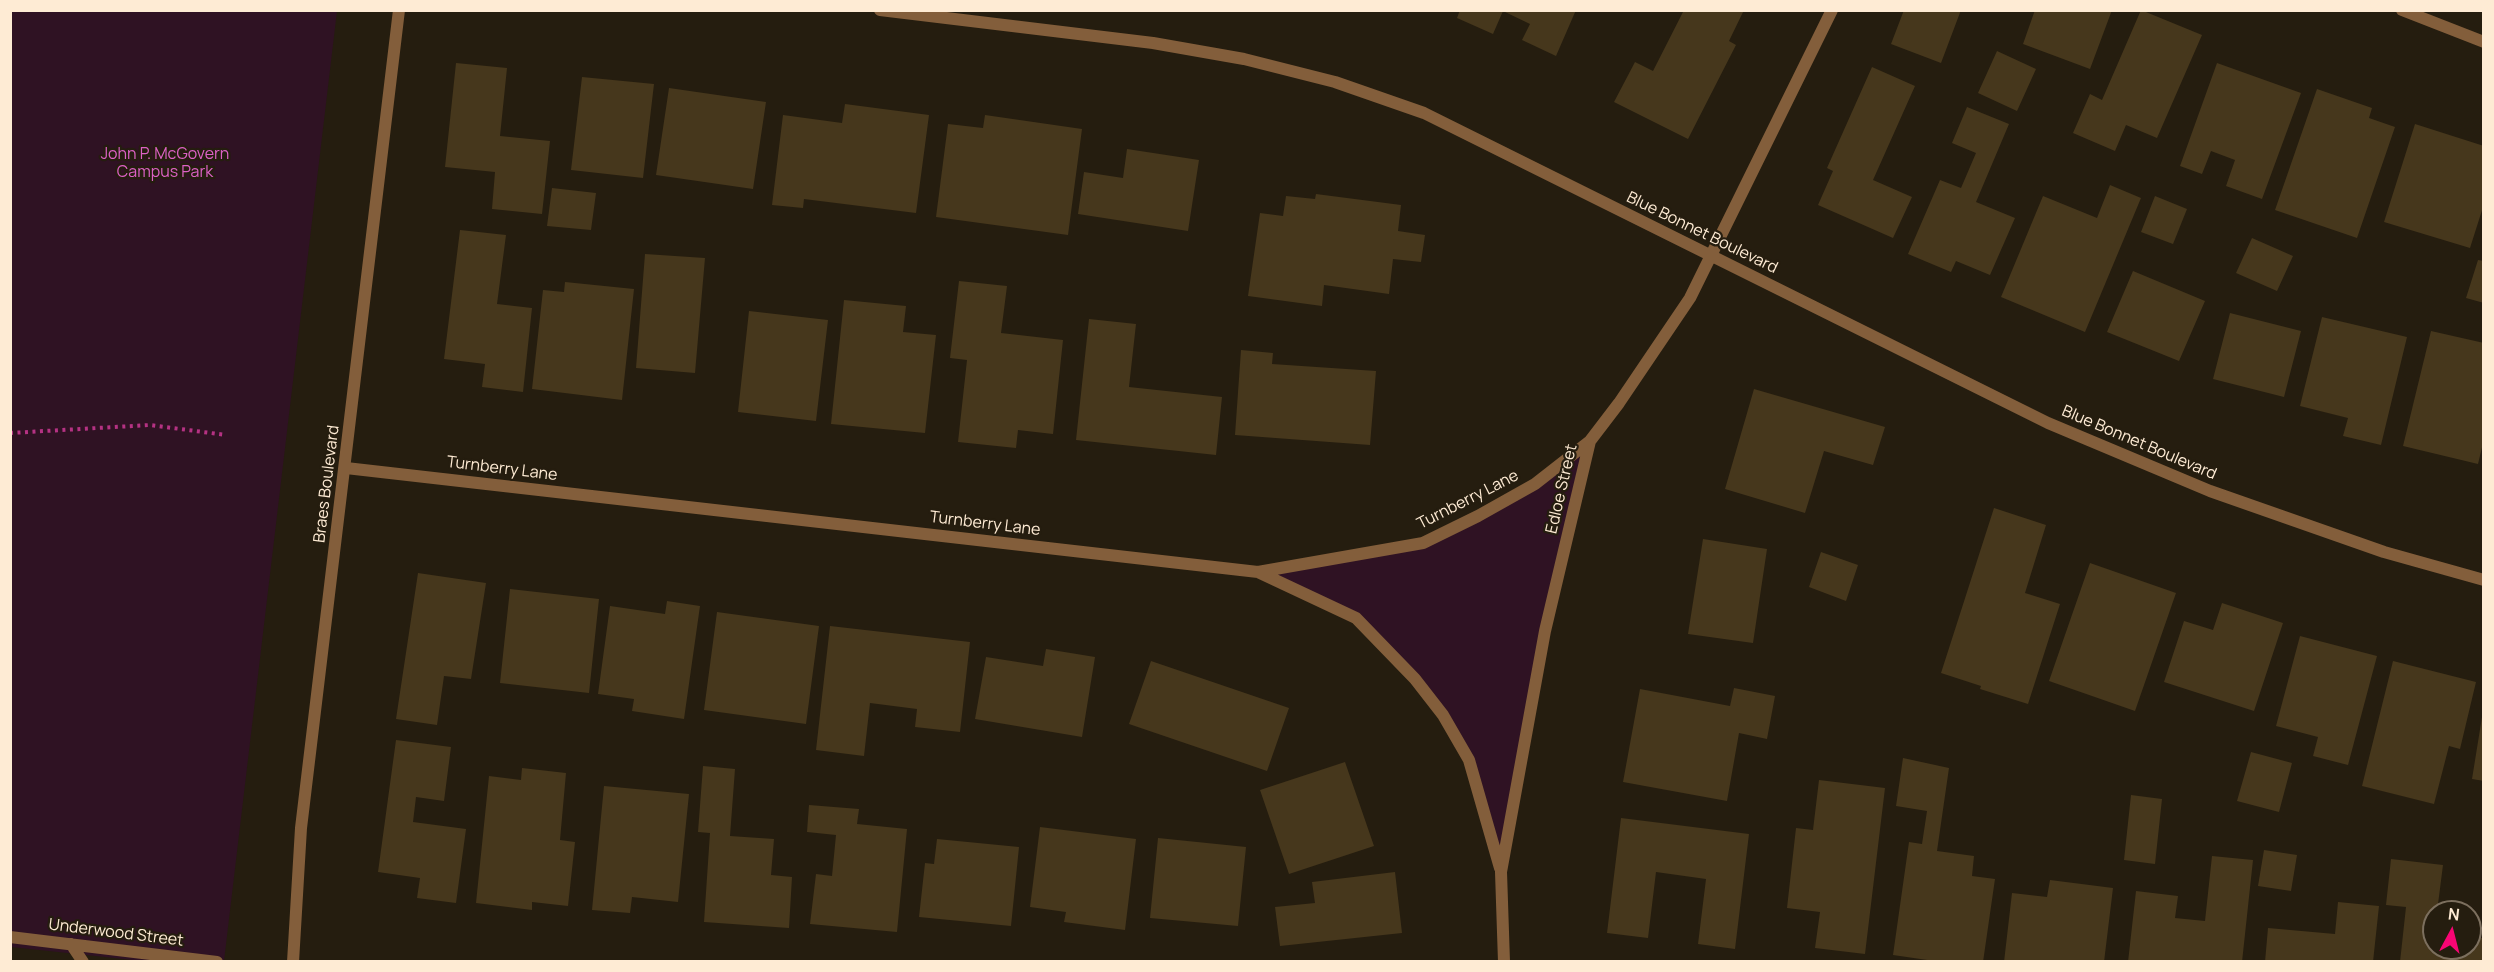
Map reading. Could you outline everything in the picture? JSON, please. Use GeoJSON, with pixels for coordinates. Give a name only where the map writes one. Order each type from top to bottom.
{"type":"FeatureCollection","features":[{"type":"Feature","properties":{"kind":"street","name":"Braes Boulevard"},"geometry":{"type":"LineString","coordinates":[[293,962],[301,828],[346,468],[399,10]]}},
{"type":"Feature","properties":{"kind":"street","name":"Blue Bonnet Boulevard"},"geometry":{"type":"LineString","coordinates":[[880,10],[1153,43],[1244,59],[1335,82],[1424,113],[2048,423],[2210,491],[2384,552],[2484,580]]}},
{"type":"Feature","properties":{"kind":"street","name":"Edloe Street"},"geometry":{"type":"LineString","coordinates":[[1504,962],[1501,872],[1545,631],[1590,441],[1619,403],[1690,298],[1832,10]]}},
{"type":"Feature","properties":{"kind":"street"},"geometry":{"type":"LineString","coordinates":[[2402,10],[2484,42]]}},
{"type":"Feature","properties":{"kind":"street","name":"Turnberry Lane"},"geometry":{"type":"LineString","coordinates":[[346,468],[1258,572],[1424,543],[1534,484],[1590,441]]}},
{"type":"Feature","properties":{"kind":"street"},"geometry":{"type":"LineString","coordinates":[[1258,572],[1356,618],[1415,679],[1443,715],[1469,760],[1501,872]]}},
{"type":"Feature","properties":{"kind":"street","name":"Underwood Street"},"geometry":{"type":"LineString","coordinates":[[10,937],[165,959],[217,962]]}},
{"type":"Feature","properties":{"kind":"street"},"geometry":{"type":"LineString","coordinates":[[71,944],[83,962]]}},
{"type":"Feature","properties":{"kind":"path"},"geometry":{"type":"LineString","coordinates":[[10,433],[150,425],[226,435]]}},
{"type":"Feature","properties":{"kind":"green space","name":"John P. McGovern Campus Park"},"geometry":{"type":"Polygon","coordinates":[[[10,11],[337,11],[224,961],[142,961],[11,947],[10,11]]]}},
{"type":"Feature","properties":{"kind":"green space"},"geometry":{"type":"Polygon","coordinates":[[[1590,441],[1501,872],[1469,760],[1443,715],[1356,618],[1258,572],[1423,543],[1478,516],[1590,441]]]}},
{"type":"Feature","properties":{"kind":"building"},"geometry":{"type":"Polygon","coordinates":[[[1460,10],[1576,10],[1556,56],[1522,40],[1530,24],[1503,11],[1493,34],[1457,18],[1460,10]]]}},
{"type":"Feature","properties":{"kind":"building"},"geometry":{"type":"Polygon","coordinates":[[[1684,10],[1744,10],[1729,41],[1736,45],[1688,139],[1614,102],[1635,62],[1653,71],[1684,10]]]}},
{"type":"Feature","properties":{"kind":"building"},"geometry":{"type":"Polygon","coordinates":[[[1904,10],[1961,10],[1941,63],[1891,44],[1904,10]]]}},
{"type":"Feature","properties":{"kind":"building"},"geometry":{"type":"Polygon","coordinates":[[[2035,10],[2112,10],[2090,69],[2023,44],[2035,10]]]}},
{"type":"Feature","properties":{"kind":"building"},"geometry":{"type":"Polygon","coordinates":[[[2141,10],[2202,35],[2157,138],[2126,125],[2115,151],[2073,133],[2090,94],[2102,100],[2141,10]]]}},
{"type":"Feature","properties":{"kind":"building"},"geometry":{"type":"Polygon","coordinates":[[[1997,51],[2036,69],[2017,111],[1978,93],[1997,51]]]}},
{"type":"Feature","properties":{"kind":"building"},"geometry":{"type":"Polygon","coordinates":[[[456,63],[507,68],[500,136],[550,141],[542,214],[492,209],[495,172],[445,167],[456,63]]]}},
{"type":"Feature","properties":{"kind":"building"},"geometry":{"type":"Polygon","coordinates":[[[2217,63],[2301,93],[2262,199],[2226,186],[2235,160],[2211,151],[2202,174],[2180,166],[2217,63]]]}},
{"type":"Feature","properties":{"kind":"building"},"geometry":{"type":"Polygon","coordinates":[[[1872,67],[1915,86],[1873,180],[1912,197],[1893,238],[1818,205],[1833,171],[1827,168],[1872,67]]]}},
{"type":"Feature","properties":{"kind":"building"},"geometry":{"type":"Polygon","coordinates":[[[582,77],[654,84],[643,178],[571,170],[582,77]]]}},
{"type":"Feature","properties":{"kind":"building"},"geometry":{"type":"Polygon","coordinates":[[[669,88],[766,102],[753,189],[656,175],[669,88]]]}},
{"type":"Feature","properties":{"kind":"building"},"geometry":{"type":"Polygon","coordinates":[[[2317,89],[2372,108],[2369,118],[2395,127],[2357,238],[2275,210],[2317,89]]]}},
{"type":"Feature","properties":{"kind":"building"},"geometry":{"type":"Polygon","coordinates":[[[845,104],[929,115],[916,213],[804,199],[803,208],[772,205],[783,115],[842,123],[845,104]]]}},
{"type":"Feature","properties":{"kind":"building"},"geometry":{"type":"Polygon","coordinates":[[[1967,107],[2009,124],[1976,202],[2015,218],[1990,275],[1956,261],[1951,272],[1908,254],[1940,180],[1961,188],[1976,153],[1952,143],[1967,107]]]}},
{"type":"Feature","properties":{"kind":"building"},"geometry":{"type":"Polygon","coordinates":[[[985,115],[1082,129],[1068,235],[936,217],[948,124],[983,128],[985,115]]]}},
{"type":"Feature","properties":{"kind":"building"},"geometry":{"type":"Polygon","coordinates":[[[2415,124],[2484,146],[2484,204],[2470,248],[2384,222],[2415,124]]]}},
{"type":"Feature","properties":{"kind":"building"},"geometry":{"type":"Polygon","coordinates":[[[1127,149],[1199,160],[1188,231],[1078,214],[1084,172],[1123,178],[1127,149]]]}},
{"type":"Feature","properties":{"kind":"building"},"geometry":{"type":"Polygon","coordinates":[[[2110,185],[2141,198],[2085,332],[2001,297],[2043,196],[2097,218],[2110,185]]]}},
{"type":"Feature","properties":{"kind":"building"},"geometry":{"type":"Polygon","coordinates":[[[552,188],[596,193],[591,230],[547,226],[552,188]]]}},
{"type":"Feature","properties":{"kind":"building"},"geometry":{"type":"Polygon","coordinates":[[[1316,194],[1401,205],[1398,231],[1425,235],[1421,262],[1393,259],[1389,294],[1324,285],[1322,306],[1248,296],[1260,213],[1283,216],[1286,196],[1315,199],[1316,194]]]}},
{"type":"Feature","properties":{"kind":"building"},"geometry":{"type":"Polygon","coordinates":[[[2155,196],[2187,209],[2173,244],[2141,232],[2155,196]]]}},
{"type":"Feature","properties":{"kind":"building"},"geometry":{"type":"Polygon","coordinates":[[[460,230],[506,235],[497,304],[532,308],[523,392],[482,387],[485,364],[444,359],[460,230]]]}},
{"type":"Feature","properties":{"kind":"building"},"geometry":{"type":"Polygon","coordinates":[[[2252,238],[2293,256],[2277,291],[2236,273],[2252,238]]]}},
{"type":"Feature","properties":{"kind":"building"},"geometry":{"type":"Polygon","coordinates":[[[645,254],[705,258],[695,373],[636,368],[645,254]]]}},
{"type":"Feature","properties":{"kind":"building"},"geometry":{"type":"Polygon","coordinates":[[[2478,260],[2484,261],[2484,303],[2466,298],[2478,260]]]}},
{"type":"Feature","properties":{"kind":"building"},"geometry":{"type":"Polygon","coordinates":[[[2133,271],[2205,301],[2179,361],[2107,332],[2133,271]]]}},
{"type":"Feature","properties":{"kind":"building"},"geometry":{"type":"Polygon","coordinates":[[[959,281],[1007,286],[1001,333],[1063,340],[1053,434],[1018,430],[1016,448],[958,442],[967,360],[950,358],[959,281]]]}},
{"type":"Feature","properties":{"kind":"building"},"geometry":{"type":"Polygon","coordinates":[[[565,282],[634,289],[622,400],[532,389],[543,290],[564,292],[565,282]]]}},
{"type":"Feature","properties":{"kind":"building"},"geometry":{"type":"Polygon","coordinates":[[[844,300],[906,306],[903,332],[936,335],[925,433],[831,424],[844,300]]]}},
{"type":"Feature","properties":{"kind":"building"},"geometry":{"type":"Polygon","coordinates":[[[749,311],[828,320],[816,421],[738,412],[749,311]]]}},
{"type":"Feature","properties":{"kind":"building"},"geometry":{"type":"Polygon","coordinates":[[[2230,313],[2301,331],[2284,397],[2213,379],[2230,313]]]}},
{"type":"Feature","properties":{"kind":"building"},"geometry":{"type":"Polygon","coordinates":[[[2322,317],[2407,337],[2381,445],[2343,436],[2348,418],[2300,406],[2322,317]]]}},
{"type":"Feature","properties":{"kind":"building"},"geometry":{"type":"Polygon","coordinates":[[[1089,319],[1136,324],[1129,387],[1222,397],[1216,455],[1076,440],[1089,319]]]}},
{"type":"Feature","properties":{"kind":"building"},"geometry":{"type":"Polygon","coordinates":[[[2431,331],[2484,343],[2484,439],[2478,464],[2403,446],[2431,331]]]}},
{"type":"Feature","properties":{"kind":"building"},"geometry":{"type":"Polygon","coordinates":[[[1241,350],[1273,353],[1272,364],[1376,371],[1370,445],[1235,435],[1241,350]]]}},
{"type":"Feature","properties":{"kind":"building"},"geometry":{"type":"Polygon","coordinates":[[[1754,389],[1885,427],[1873,465],[1824,451],[1805,513],[1725,489],[1754,389]]]}},
{"type":"Feature","properties":{"kind":"building"},"geometry":{"type":"Polygon","coordinates":[[[1994,508],[2046,525],[2025,593],[2060,604],[2028,704],[1980,689],[1981,686],[1941,673],[1994,508]]]}},
{"type":"Feature","properties":{"kind":"building"},"geometry":{"type":"Polygon","coordinates":[[[1703,539],[1767,549],[1753,643],[1688,634],[1703,539]]]}},
{"type":"Feature","properties":{"kind":"building"},"geometry":{"type":"Polygon","coordinates":[[[1821,552],[1858,565],[1846,601],[1809,587],[1821,552]]]}},
{"type":"Feature","properties":{"kind":"building"},"geometry":{"type":"Polygon","coordinates":[[[2090,563],[2176,593],[2135,711],[2049,681],[2090,563]]]}},
{"type":"Feature","properties":{"kind":"building"},"geometry":{"type":"Polygon","coordinates":[[[418,573],[486,583],[471,679],[444,676],[437,725],[396,719],[418,573]]]}},
{"type":"Feature","properties":{"kind":"building"},"geometry":{"type":"Polygon","coordinates":[[[510,589],[599,599],[589,693],[500,683],[510,589]]]}},
{"type":"Feature","properties":{"kind":"building"},"geometry":{"type":"Polygon","coordinates":[[[667,601],[700,606],[684,719],[632,711],[634,699],[598,694],[610,606],[665,614],[667,601]]]}},
{"type":"Feature","properties":{"kind":"building"},"geometry":{"type":"Polygon","coordinates":[[[2222,603],[2283,623],[2254,711],[2164,682],[2184,621],[2213,630],[2222,603]]]}},
{"type":"Feature","properties":{"kind":"building"},"geometry":{"type":"Polygon","coordinates":[[[717,612],[819,626],[806,724],[704,710],[717,612]]]}},
{"type":"Feature","properties":{"kind":"building"},"geometry":{"type":"Polygon","coordinates":[[[830,626],[970,642],[960,732],[915,727],[917,709],[870,703],[864,756],[816,750],[830,626]]]}},
{"type":"Feature","properties":{"kind":"building"},"geometry":{"type":"Polygon","coordinates":[[[2300,636],[2377,656],[2348,765],[2313,756],[2318,737],[2276,726],[2300,636]]]}},
{"type":"Feature","properties":{"kind":"building"},"geometry":{"type":"Polygon","coordinates":[[[1046,649],[1095,657],[1082,737],[975,719],[986,657],[1043,666],[1046,649]]]}},
{"type":"Feature","properties":{"kind":"building"},"geometry":{"type":"Polygon","coordinates":[[[1151,661],[1289,708],[1267,771],[1129,724],[1151,661]]]}},
{"type":"Feature","properties":{"kind":"building"},"geometry":{"type":"Polygon","coordinates":[[[2393,661],[2476,682],[2460,749],[2449,746],[2434,804],[2362,786],[2393,661]]]}},
{"type":"Feature","properties":{"kind":"building"},"geometry":{"type":"Polygon","coordinates":[[[1734,688],[1775,696],[1767,739],[1739,733],[1727,801],[1623,782],[1640,689],[1730,706],[1734,688]]]}},
{"type":"Feature","properties":{"kind":"building"},"geometry":{"type":"Polygon","coordinates":[[[2482,717],[2484,717],[2484,781],[2472,779],[2482,717]]]}},
{"type":"Feature","properties":{"kind":"building"},"geometry":{"type":"Polygon","coordinates":[[[396,740],[451,747],[444,801],[416,797],[413,822],[466,829],[456,903],[417,898],[420,878],[378,872],[396,740]]]}},
{"type":"Feature","properties":{"kind":"building"},"geometry":{"type":"Polygon","coordinates":[[[2251,752],[2292,763],[2279,812],[2237,801],[2251,752]]]}},
{"type":"Feature","properties":{"kind":"building"},"geometry":{"type":"Polygon","coordinates":[[[1903,758],[1949,768],[1937,851],[1974,856],[1972,876],[1995,879],[1983,962],[1941,962],[1893,955],[1909,842],[1922,844],[1927,811],[1896,806],[1903,758]]]}},
{"type":"Feature","properties":{"kind":"building"},"geometry":{"type":"Polygon","coordinates":[[[1345,762],[1374,846],[1289,874],[1260,790],[1345,762]]]}},
{"type":"Feature","properties":{"kind":"building"},"geometry":{"type":"Polygon","coordinates":[[[703,766],[735,769],[730,836],[774,839],[771,875],[792,877],[789,928],[704,922],[710,833],[698,832],[703,766]]]}},
{"type":"Feature","properties":{"kind":"building"},"geometry":{"type":"Polygon","coordinates":[[[522,768],[566,773],[560,840],[575,842],[568,906],[532,902],[532,910],[476,903],[489,776],[521,780],[522,768]]]}},
{"type":"Feature","properties":{"kind":"building"},"geometry":{"type":"Polygon","coordinates":[[[1819,780],[1885,788],[1865,954],[1815,948],[1820,912],[1787,908],[1796,828],[1813,830],[1819,780]]]}},
{"type":"Feature","properties":{"kind":"building"},"geometry":{"type":"Polygon","coordinates":[[[604,786],[689,794],[678,902],[632,897],[630,913],[592,910],[604,786]]]}},
{"type":"Feature","properties":{"kind":"building"},"geometry":{"type":"Polygon","coordinates":[[[2131,795],[2162,799],[2155,864],[2124,860],[2131,795]]]}},
{"type":"Feature","properties":{"kind":"building"},"geometry":{"type":"Polygon","coordinates":[[[809,805],[859,809],[857,824],[907,829],[897,932],[810,924],[816,874],[832,876],[836,835],[807,832],[809,805]]]}},
{"type":"Feature","properties":{"kind":"building"},"geometry":{"type":"Polygon","coordinates":[[[1621,818],[1749,834],[1735,949],[1698,944],[1706,879],[1656,872],[1648,938],[1607,933],[1621,818]]]}},
{"type":"Feature","properties":{"kind":"building"},"geometry":{"type":"Polygon","coordinates":[[[1040,827],[1136,839],[1125,930],[1064,922],[1066,912],[1030,907],[1040,827]]]}},
{"type":"Feature","properties":{"kind":"building"},"geometry":{"type":"Polygon","coordinates":[[[1158,838],[1246,847],[1238,926],[1150,918],[1158,838]]]}},
{"type":"Feature","properties":{"kind":"building"},"geometry":{"type":"Polygon","coordinates":[[[937,839],[1019,847],[1011,926],[919,917],[925,863],[934,864],[937,839]]]}},
{"type":"Feature","properties":{"kind":"building"},"geometry":{"type":"Polygon","coordinates":[[[2264,850],[2297,855],[2291,891],[2258,886],[2264,850]]]}},
{"type":"Feature","properties":{"kind":"building"},"geometry":{"type":"Polygon","coordinates":[[[2212,856],[2253,860],[2242,962],[2128,962],[2136,891],[2178,896],[2175,918],[2205,921],[2212,856]]]}},
{"type":"Feature","properties":{"kind":"building"},"geometry":{"type":"Polygon","coordinates":[[[2391,859],[2443,865],[2439,900],[2422,900],[2422,960],[2482,960],[2482,938],[2484,938],[2484,962],[2400,962],[2406,907],[2386,905],[2391,859]]]}},
{"type":"Feature","properties":{"kind":"building"},"geometry":{"type":"Polygon","coordinates":[[[1395,872],[1402,933],[1280,946],[1275,907],[1315,903],[1312,882],[1395,872]]]}},
{"type":"Feature","properties":{"kind":"building"},"geometry":{"type":"Polygon","coordinates":[[[2050,880],[2113,888],[2104,962],[2004,962],[2012,893],[2047,897],[2050,880]]]}},
{"type":"Feature","properties":{"kind":"building"},"geometry":{"type":"Polygon","coordinates":[[[2338,902],[2379,906],[2373,962],[2265,962],[2268,928],[2335,934],[2338,902]]]}}]}
